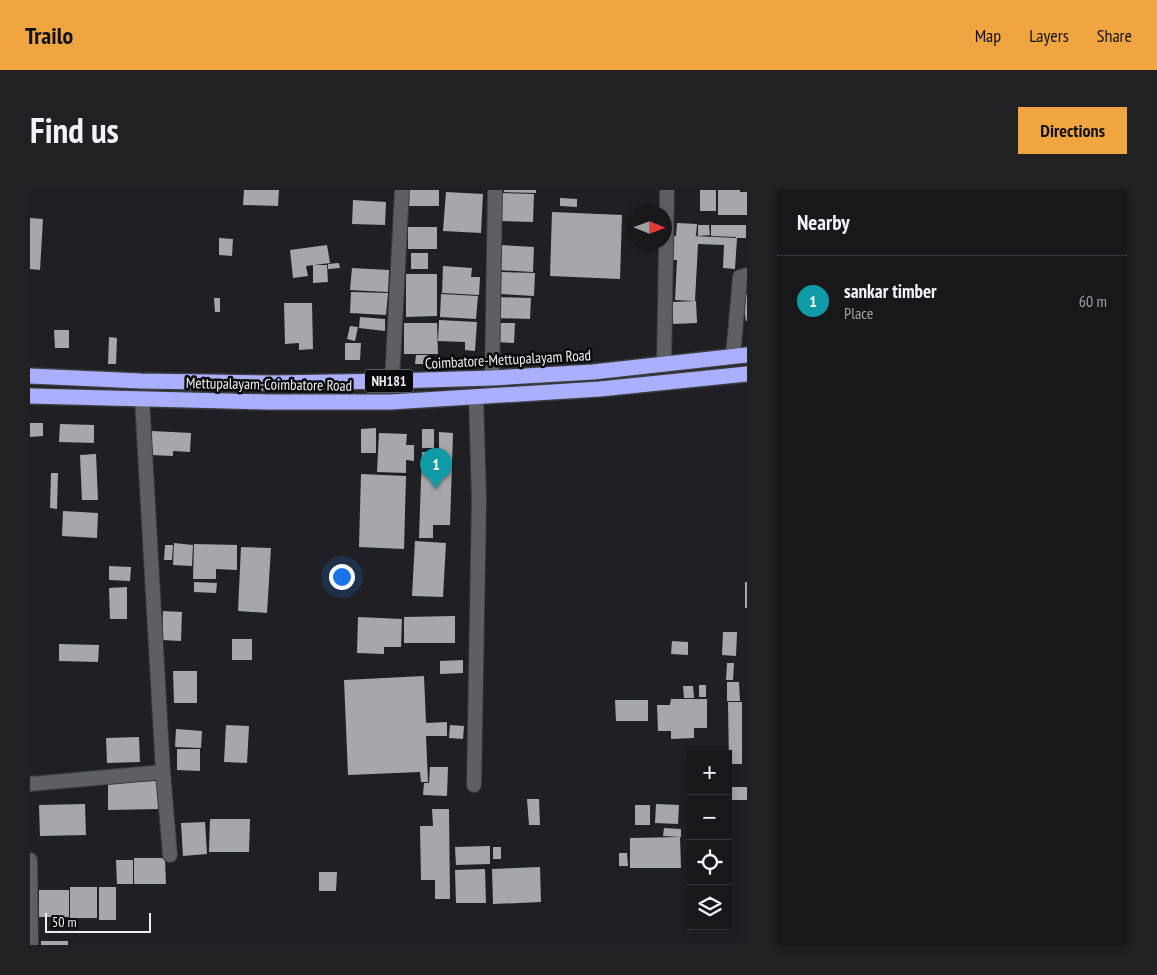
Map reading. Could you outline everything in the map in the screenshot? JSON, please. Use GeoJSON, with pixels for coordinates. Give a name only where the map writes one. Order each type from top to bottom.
{"type":"FeatureCollection","features":[{"type":"Feature","properties":{"kind":"highway","name":"Coimbatore-Mettupalayam Road"},"geometry":{"type":"LineString","coordinates":[[30,376],[140,381],[252,383],[392,381],[593,372],[740,356]]}},
{"type":"Feature","properties":{"kind":"highway","name":"Mettupalayam-Coimbatore Road"},"geometry":{"type":"LineString","coordinates":[[30,396],[269,402],[390,402],[600,389],[747,374]]}},
{"type":"Feature","properties":{"kind":"street"},"geometry":{"type":"LineString","coordinates":[[392,381],[402,190]]}},
{"type":"Feature","properties":{"kind":"street"},"geometry":{"type":"LineString","coordinates":[[492,378],[495,190]]}},
{"type":"Feature","properties":{"kind":"street"},"geometry":{"type":"LineString","coordinates":[[664,364],[667,190]]}},
{"type":"Feature","properties":{"kind":"street"},"geometry":{"type":"LineString","coordinates":[[740,356],[740,277],[747,275]]}},
{"type":"Feature","properties":{"kind":"street"},"geometry":{"type":"LineString","coordinates":[[474,785],[479,499],[476,397]]}},
{"type":"Feature","properties":{"kind":"street"},"geometry":{"type":"LineString","coordinates":[[142,399],[163,772],[170,854]]}},
{"type":"Feature","properties":{"kind":"street"},"geometry":{"type":"LineString","coordinates":[[30,784],[163,772]]}},
{"type":"Feature","properties":{"kind":"street"},"geometry":{"type":"LineString","coordinates":[[30,860],[32,945]]}},
{"type":"Feature","properties":{"kind":"building"},"geometry":{"type":"Polygon","coordinates":[[[244,190],[279,190],[278,206],[243,205],[244,190]]]}},
{"type":"Feature","properties":{"kind":"building"},"geometry":{"type":"Polygon","coordinates":[[[407,190],[439,190],[439,206],[407,206],[407,190]]]}},
{"type":"Feature","properties":{"kind":"building"},"geometry":{"type":"Polygon","coordinates":[[[504,190],[536,190],[536,193],[504,192],[504,190]]]}},
{"type":"Feature","properties":{"kind":"building"},"geometry":{"type":"Polygon","coordinates":[[[700,190],[716,190],[716,211],[700,211],[700,190]]]}},
{"type":"Feature","properties":{"kind":"building"},"geometry":{"type":"Polygon","coordinates":[[[718,190],[740,190],[740,192],[747,192],[747,215],[718,215],[718,190]]]}},
{"type":"Feature","properties":{"kind":"building"},"geometry":{"type":"Polygon","coordinates":[[[446,192],[483,194],[481,233],[443,231],[446,192]]]}},
{"type":"Feature","properties":{"kind":"building"},"geometry":{"type":"Polygon","coordinates":[[[502,193],[534,194],[533,222],[501,221],[502,193]]]}},
{"type":"Feature","properties":{"kind":"building"},"geometry":{"type":"Polygon","coordinates":[[[560,198],[577,199],[577,207],[560,206],[560,198]]]}},
{"type":"Feature","properties":{"kind":"building"},"geometry":{"type":"Polygon","coordinates":[[[353,200],[386,202],[385,225],[352,224],[353,200]]]}},
{"type":"Feature","properties":{"kind":"building"},"geometry":{"type":"Polygon","coordinates":[[[552,212],[622,215],[620,279],[550,276],[552,212]]]}},
{"type":"Feature","properties":{"kind":"building"},"geometry":{"type":"Polygon","coordinates":[[[30,218],[43,219],[40,270],[30,269],[30,218]]]}},
{"type":"Feature","properties":{"kind":"building"},"geometry":{"type":"Polygon","coordinates":[[[677,223],[697,224],[696,236],[693,236],[737,238],[735,269],[723,268],[724,245],[698,244],[695,301],[675,300],[677,260],[670,260],[672,235],[676,236],[677,223]]]}},
{"type":"Feature","properties":{"kind":"building"},"geometry":{"type":"Polygon","coordinates":[[[698,225],[709,225],[710,235],[698,236],[698,225]]]}},
{"type":"Feature","properties":{"kind":"building"},"geometry":{"type":"Polygon","coordinates":[[[711,225],[746,225],[746,238],[711,236],[711,225]]]}},
{"type":"Feature","properties":{"kind":"building"},"geometry":{"type":"Polygon","coordinates":[[[408,227],[437,227],[437,249],[408,249],[408,227]]]}},
{"type":"Feature","properties":{"kind":"building"},"geometry":{"type":"Polygon","coordinates":[[[219,238],[233,239],[232,256],[219,255],[219,238]]]}},
{"type":"Feature","properties":{"kind":"building"},"geometry":{"type":"Polygon","coordinates":[[[327,245],[330,263],[306,266],[308,276],[293,278],[290,250],[327,245]]]}},
{"type":"Feature","properties":{"kind":"building"},"geometry":{"type":"Polygon","coordinates":[[[500,245],[534,247],[533,272],[499,270],[500,245]]]}},
{"type":"Feature","properties":{"kind":"building"},"geometry":{"type":"Polygon","coordinates":[[[411,253],[428,253],[428,269],[411,269],[411,253]]]}},
{"type":"Feature","properties":{"kind":"building"},"geometry":{"type":"Polygon","coordinates":[[[339,263],[340,268],[328,269],[328,264],[339,263]]]}},
{"type":"Feature","properties":{"kind":"building"},"geometry":{"type":"Polygon","coordinates":[[[313,265],[327,265],[328,282],[313,283],[313,265]]]}},
{"type":"Feature","properties":{"kind":"building"},"geometry":{"type":"Polygon","coordinates":[[[443,266],[472,268],[471,277],[480,277],[479,295],[442,293],[443,266]]]}},
{"type":"Feature","properties":{"kind":"building"},"geometry":{"type":"Polygon","coordinates":[[[352,268],[389,270],[388,292],[350,290],[352,268]]]}},
{"type":"Feature","properties":{"kind":"building"},"geometry":{"type":"Polygon","coordinates":[[[500,272],[535,273],[534,296],[500,294],[500,272]]]}},
{"type":"Feature","properties":{"kind":"building"},"geometry":{"type":"Polygon","coordinates":[[[406,274],[437,274],[437,316],[406,317],[406,274]]]}},
{"type":"Feature","properties":{"kind":"building"},"geometry":{"type":"Polygon","coordinates":[[[351,292],[388,293],[386,315],[350,313],[351,292]]]}},
{"type":"Feature","properties":{"kind":"building"},"geometry":{"type":"Polygon","coordinates":[[[441,294],[478,296],[476,319],[440,317],[441,294]]]}},
{"type":"Feature","properties":{"kind":"building"},"geometry":{"type":"Polygon","coordinates":[[[747,294],[747,321],[746,321],[742,295],[747,294]]]}},
{"type":"Feature","properties":{"kind":"building"},"geometry":{"type":"Polygon","coordinates":[[[497,297],[531,298],[530,319],[496,318],[497,297]]]}},
{"type":"Feature","properties":{"kind":"building"},"geometry":{"type":"Polygon","coordinates":[[[214,298],[220,298],[220,312],[215,312],[214,298]]]}},
{"type":"Feature","properties":{"kind":"building"},"geometry":{"type":"Polygon","coordinates":[[[696,301],[697,323],[673,324],[672,302],[696,301]]]}},
{"type":"Feature","properties":{"kind":"building"},"geometry":{"type":"Polygon","coordinates":[[[284,303],[312,303],[313,349],[299,350],[299,343],[285,344],[284,303]]]}},
{"type":"Feature","properties":{"kind":"building"},"geometry":{"type":"Polygon","coordinates":[[[360,317],[385,319],[385,331],[359,328],[360,317]]]}},
{"type":"Feature","properties":{"kind":"building"},"geometry":{"type":"Polygon","coordinates":[[[439,320],[477,322],[475,351],[465,350],[465,342],[438,341],[439,320]]]}},
{"type":"Feature","properties":{"kind":"building"},"geometry":{"type":"Polygon","coordinates":[[[404,323],[437,323],[438,354],[404,354],[404,323]]]}},
{"type":"Feature","properties":{"kind":"building"},"geometry":{"type":"Polygon","coordinates":[[[496,323],[515,323],[514,343],[495,342],[496,323]]]}},
{"type":"Feature","properties":{"kind":"building"},"geometry":{"type":"Polygon","coordinates":[[[350,326],[358,327],[355,341],[347,339],[350,326]]]}},
{"type":"Feature","properties":{"kind":"building"},"geometry":{"type":"Polygon","coordinates":[[[54,330],[69,330],[69,348],[55,348],[54,330]]]}},
{"type":"Feature","properties":{"kind":"building"},"geometry":{"type":"Polygon","coordinates":[[[109,337],[117,338],[116,364],[108,364],[109,337]]]}},
{"type":"Feature","properties":{"kind":"building"},"geometry":{"type":"Polygon","coordinates":[[[345,343],[361,343],[360,360],[345,360],[345,343]]]}},
{"type":"Feature","properties":{"kind":"building"},"geometry":{"type":"Polygon","coordinates":[[[416,355],[429,355],[428,364],[415,364],[416,355]]]}},
{"type":"Feature","properties":{"kind":"building"},"geometry":{"type":"Polygon","coordinates":[[[30,423],[43,423],[43,436],[30,437],[30,423]]]}},
{"type":"Feature","properties":{"kind":"building"},"geometry":{"type":"Polygon","coordinates":[[[60,424],[94,425],[94,443],[59,442],[60,424]]]}},
{"type":"Feature","properties":{"kind":"building"},"geometry":{"type":"Polygon","coordinates":[[[376,428],[376,453],[361,453],[361,429],[376,428]]]}},
{"type":"Feature","properties":{"kind":"building"},"geometry":{"type":"Polygon","coordinates":[[[422,429],[434,429],[434,448],[422,448],[422,429]]]}},
{"type":"Feature","properties":{"kind":"building"},"geometry":{"type":"Polygon","coordinates":[[[152,431],[191,433],[190,452],[173,451],[173,456],[151,455],[152,431]]]}},
{"type":"Feature","properties":{"kind":"building"},"geometry":{"type":"Polygon","coordinates":[[[439,432],[453,433],[450,525],[433,525],[433,538],[419,538],[422,452],[439,452],[439,432]]]}},
{"type":"Feature","properties":{"kind":"building"},"geometry":{"type":"Polygon","coordinates":[[[379,433],[407,434],[406,445],[414,445],[414,461],[406,460],[406,473],[377,472],[379,433]]]}},
{"type":"Feature","properties":{"kind":"building"},"geometry":{"type":"Polygon","coordinates":[[[96,454],[98,500],[82,500],[80,455],[96,454]]]}},
{"type":"Feature","properties":{"kind":"building"},"geometry":{"type":"Polygon","coordinates":[[[51,473],[58,473],[57,509],[50,508],[51,473]]]}},
{"type":"Feature","properties":{"kind":"building"},"geometry":{"type":"Polygon","coordinates":[[[361,474],[406,476],[404,549],[359,547],[361,474]]]}},
{"type":"Feature","properties":{"kind":"building"},"geometry":{"type":"Polygon","coordinates":[[[63,511],[98,513],[97,538],[62,536],[63,511]]]}},
{"type":"Feature","properties":{"kind":"building"},"geometry":{"type":"Polygon","coordinates":[[[415,541],[446,543],[443,597],[412,596],[415,541]]]}},
{"type":"Feature","properties":{"kind":"building"},"geometry":{"type":"Polygon","coordinates":[[[174,543],[193,545],[192,566],[173,565],[174,543]]]}},
{"type":"Feature","properties":{"kind":"building"},"geometry":{"type":"Polygon","coordinates":[[[194,544],[237,545],[237,570],[216,569],[216,579],[193,579],[194,544]]]}},
{"type":"Feature","properties":{"kind":"building"},"geometry":{"type":"Polygon","coordinates":[[[165,545],[173,545],[172,560],[164,560],[165,545]]]}},
{"type":"Feature","properties":{"kind":"building"},"geometry":{"type":"Polygon","coordinates":[[[241,547],[271,548],[267,613],[238,611],[241,547]]]}},
{"type":"Feature","properties":{"kind":"building"},"geometry":{"type":"Polygon","coordinates":[[[109,566],[131,567],[130,581],[109,580],[109,566]]]}},
{"type":"Feature","properties":{"kind":"building"},"geometry":{"type":"Polygon","coordinates":[[[194,582],[217,583],[216,593],[194,592],[194,582]]]}},
{"type":"Feature","properties":{"kind":"building"},"geometry":{"type":"Polygon","coordinates":[[[745,582],[747,582],[747,608],[745,608],[745,582]]]}},
{"type":"Feature","properties":{"kind":"building"},"geometry":{"type":"Polygon","coordinates":[[[127,587],[127,619],[110,619],[109,588],[127,587]]]}},
{"type":"Feature","properties":{"kind":"building"},"geometry":{"type":"Polygon","coordinates":[[[163,611],[182,612],[181,641],[162,640],[163,611]]]}},
{"type":"Feature","properties":{"kind":"building"},"geometry":{"type":"Polygon","coordinates":[[[455,616],[455,643],[404,643],[404,617],[455,616]]]}},
{"type":"Feature","properties":{"kind":"building"},"geometry":{"type":"Polygon","coordinates":[[[358,617],[402,619],[401,647],[384,647],[384,654],[357,653],[358,617]]]}},
{"type":"Feature","properties":{"kind":"building"},"geometry":{"type":"Polygon","coordinates":[[[723,632],[737,632],[736,656],[722,655],[723,632]]]}},
{"type":"Feature","properties":{"kind":"building"},"geometry":{"type":"Polygon","coordinates":[[[232,639],[252,639],[252,660],[232,660],[232,639]]]}},
{"type":"Feature","properties":{"kind":"building"},"geometry":{"type":"Polygon","coordinates":[[[672,641],[688,642],[688,655],[671,654],[672,641]]]}},
{"type":"Feature","properties":{"kind":"building"},"geometry":{"type":"Polygon","coordinates":[[[59,644],[99,645],[98,662],[59,661],[59,644]]]}},
{"type":"Feature","properties":{"kind":"building"},"geometry":{"type":"Polygon","coordinates":[[[463,660],[463,673],[440,674],[440,661],[463,660]]]}},
{"type":"Feature","properties":{"kind":"building"},"geometry":{"type":"Polygon","coordinates":[[[727,663],[734,663],[733,680],[726,680],[727,663]]]}},
{"type":"Feature","properties":{"kind":"building"},"geometry":{"type":"Polygon","coordinates":[[[173,671],[197,671],[197,703],[174,703],[173,671]]]}},
{"type":"Feature","properties":{"kind":"building"},"geometry":{"type":"Polygon","coordinates":[[[424,676],[426,723],[447,722],[447,736],[426,736],[428,782],[421,782],[420,772],[348,775],[344,680],[424,676]]]}},
{"type":"Feature","properties":{"kind":"building"},"geometry":{"type":"Polygon","coordinates":[[[727,682],[739,682],[740,701],[727,701],[727,682]]]}},
{"type":"Feature","properties":{"kind":"building"},"geometry":{"type":"Polygon","coordinates":[[[699,685],[706,685],[706,697],[699,697],[699,685]]]}},
{"type":"Feature","properties":{"kind":"building"},"geometry":{"type":"Polygon","coordinates":[[[683,686],[693,686],[694,698],[684,698],[683,686]]]}},
{"type":"Feature","properties":{"kind":"building"},"geometry":{"type":"Polygon","coordinates":[[[671,699],[707,699],[707,728],[694,728],[694,738],[671,739],[671,731],[658,731],[657,705],[670,705],[671,699]]]}},
{"type":"Feature","properties":{"kind":"building"},"geometry":{"type":"Polygon","coordinates":[[[615,700],[648,700],[648,721],[616,721],[615,700]]]}},
{"type":"Feature","properties":{"kind":"building"},"geometry":{"type":"Polygon","coordinates":[[[728,702],[742,702],[742,764],[732,764],[732,750],[729,750],[728,702]]]}},
{"type":"Feature","properties":{"kind":"building"},"geometry":{"type":"Polygon","coordinates":[[[226,725],[249,726],[247,763],[224,762],[226,725]]]}},
{"type":"Feature","properties":{"kind":"building"},"geometry":{"type":"Polygon","coordinates":[[[450,725],[464,726],[463,739],[449,738],[450,725]]]}},
{"type":"Feature","properties":{"kind":"building"},"geometry":{"type":"Polygon","coordinates":[[[176,729],[202,731],[201,748],[175,747],[176,729]]]}},
{"type":"Feature","properties":{"kind":"building"},"geometry":{"type":"Polygon","coordinates":[[[139,737],[140,762],[107,763],[106,738],[139,737]]]}},
{"type":"Feature","properties":{"kind":"building"},"geometry":{"type":"Polygon","coordinates":[[[177,749],[200,749],[200,771],[177,770],[177,749]]]}},
{"type":"Feature","properties":{"kind":"building"},"geometry":{"type":"Polygon","coordinates":[[[430,767],[448,767],[447,796],[423,795],[424,783],[429,783],[430,767]]]}},
{"type":"Feature","properties":{"kind":"building"},"geometry":{"type":"Polygon","coordinates":[[[160,781],[160,809],[108,810],[108,782],[160,781]]]}},
{"type":"Feature","properties":{"kind":"building"},"geometry":{"type":"Polygon","coordinates":[[[732,787],[747,787],[747,800],[732,800],[732,787]]]}},
{"type":"Feature","properties":{"kind":"building"},"geometry":{"type":"Polygon","coordinates":[[[527,799],[539,799],[540,825],[529,825],[527,799]]]}},
{"type":"Feature","properties":{"kind":"building"},"geometry":{"type":"Polygon","coordinates":[[[85,804],[86,835],[40,836],[39,805],[85,804]]]}},
{"type":"Feature","properties":{"kind":"building"},"geometry":{"type":"Polygon","coordinates":[[[656,804],[679,805],[678,824],[655,823],[656,804]]]}},
{"type":"Feature","properties":{"kind":"building"},"geometry":{"type":"Polygon","coordinates":[[[635,805],[650,805],[650,825],[635,825],[635,805]]]}},
{"type":"Feature","properties":{"kind":"building"},"geometry":{"type":"Polygon","coordinates":[[[432,809],[449,809],[450,899],[435,899],[435,880],[421,880],[420,826],[433,826],[432,809]]]}},
{"type":"Feature","properties":{"kind":"building"},"geometry":{"type":"Polygon","coordinates":[[[210,819],[250,819],[249,852],[209,852],[210,819]]]}},
{"type":"Feature","properties":{"kind":"building"},"geometry":{"type":"Polygon","coordinates":[[[205,822],[207,854],[183,856],[181,823],[205,822]]]}},
{"type":"Feature","properties":{"kind":"building"},"geometry":{"type":"Polygon","coordinates":[[[664,828],[681,829],[681,837],[663,836],[664,828]]]}},
{"type":"Feature","properties":{"kind":"building"},"geometry":{"type":"Polygon","coordinates":[[[680,837],[681,868],[630,868],[630,838],[680,837]]]}},
{"type":"Feature","properties":{"kind":"building"},"geometry":{"type":"Polygon","coordinates":[[[490,846],[490,864],[456,865],[455,847],[490,846]]]}},
{"type":"Feature","properties":{"kind":"building"},"geometry":{"type":"Polygon","coordinates":[[[493,847],[501,847],[501,859],[493,859],[493,847]]]}},
{"type":"Feature","properties":{"kind":"building"},"geometry":{"type":"Polygon","coordinates":[[[619,853],[627,853],[628,866],[619,866],[619,853]]]}},
{"type":"Feature","properties":{"kind":"building"},"geometry":{"type":"Polygon","coordinates":[[[134,858],[165,858],[166,884],[134,884],[134,858]]]}},
{"type":"Feature","properties":{"kind":"building"},"geometry":{"type":"Polygon","coordinates":[[[116,860],[133,860],[133,884],[117,884],[116,860]]]}},
{"type":"Feature","properties":{"kind":"building"},"geometry":{"type":"Polygon","coordinates":[[[540,867],[541,902],[493,904],[492,869],[540,867]]]}},
{"type":"Feature","properties":{"kind":"building"},"geometry":{"type":"Polygon","coordinates":[[[485,869],[486,903],[456,903],[455,870],[485,869]]]}},
{"type":"Feature","properties":{"kind":"building"},"geometry":{"type":"Polygon","coordinates":[[[319,872],[337,872],[336,891],[319,891],[319,872]]]}},
{"type":"Feature","properties":{"kind":"building"},"geometry":{"type":"Polygon","coordinates":[[[70,887],[97,887],[97,918],[70,918],[70,887]]]}},
{"type":"Feature","properties":{"kind":"building"},"geometry":{"type":"Polygon","coordinates":[[[99,887],[116,887],[116,920],[99,920],[99,887]]]}},
{"type":"Feature","properties":{"kind":"building"},"geometry":{"type":"Polygon","coordinates":[[[39,890],[69,890],[69,917],[39,917],[39,890]]]}},
{"type":"Feature","properties":{"kind":"building"},"geometry":{"type":"Polygon","coordinates":[[[41,941],[68,941],[68,945],[41,945],[41,941]]]}},
{"type":"Feature","properties":{"kind":"place","name":"sankar timber"},"geometry":{"type":"Point","coordinates":[436,489]}}]}
